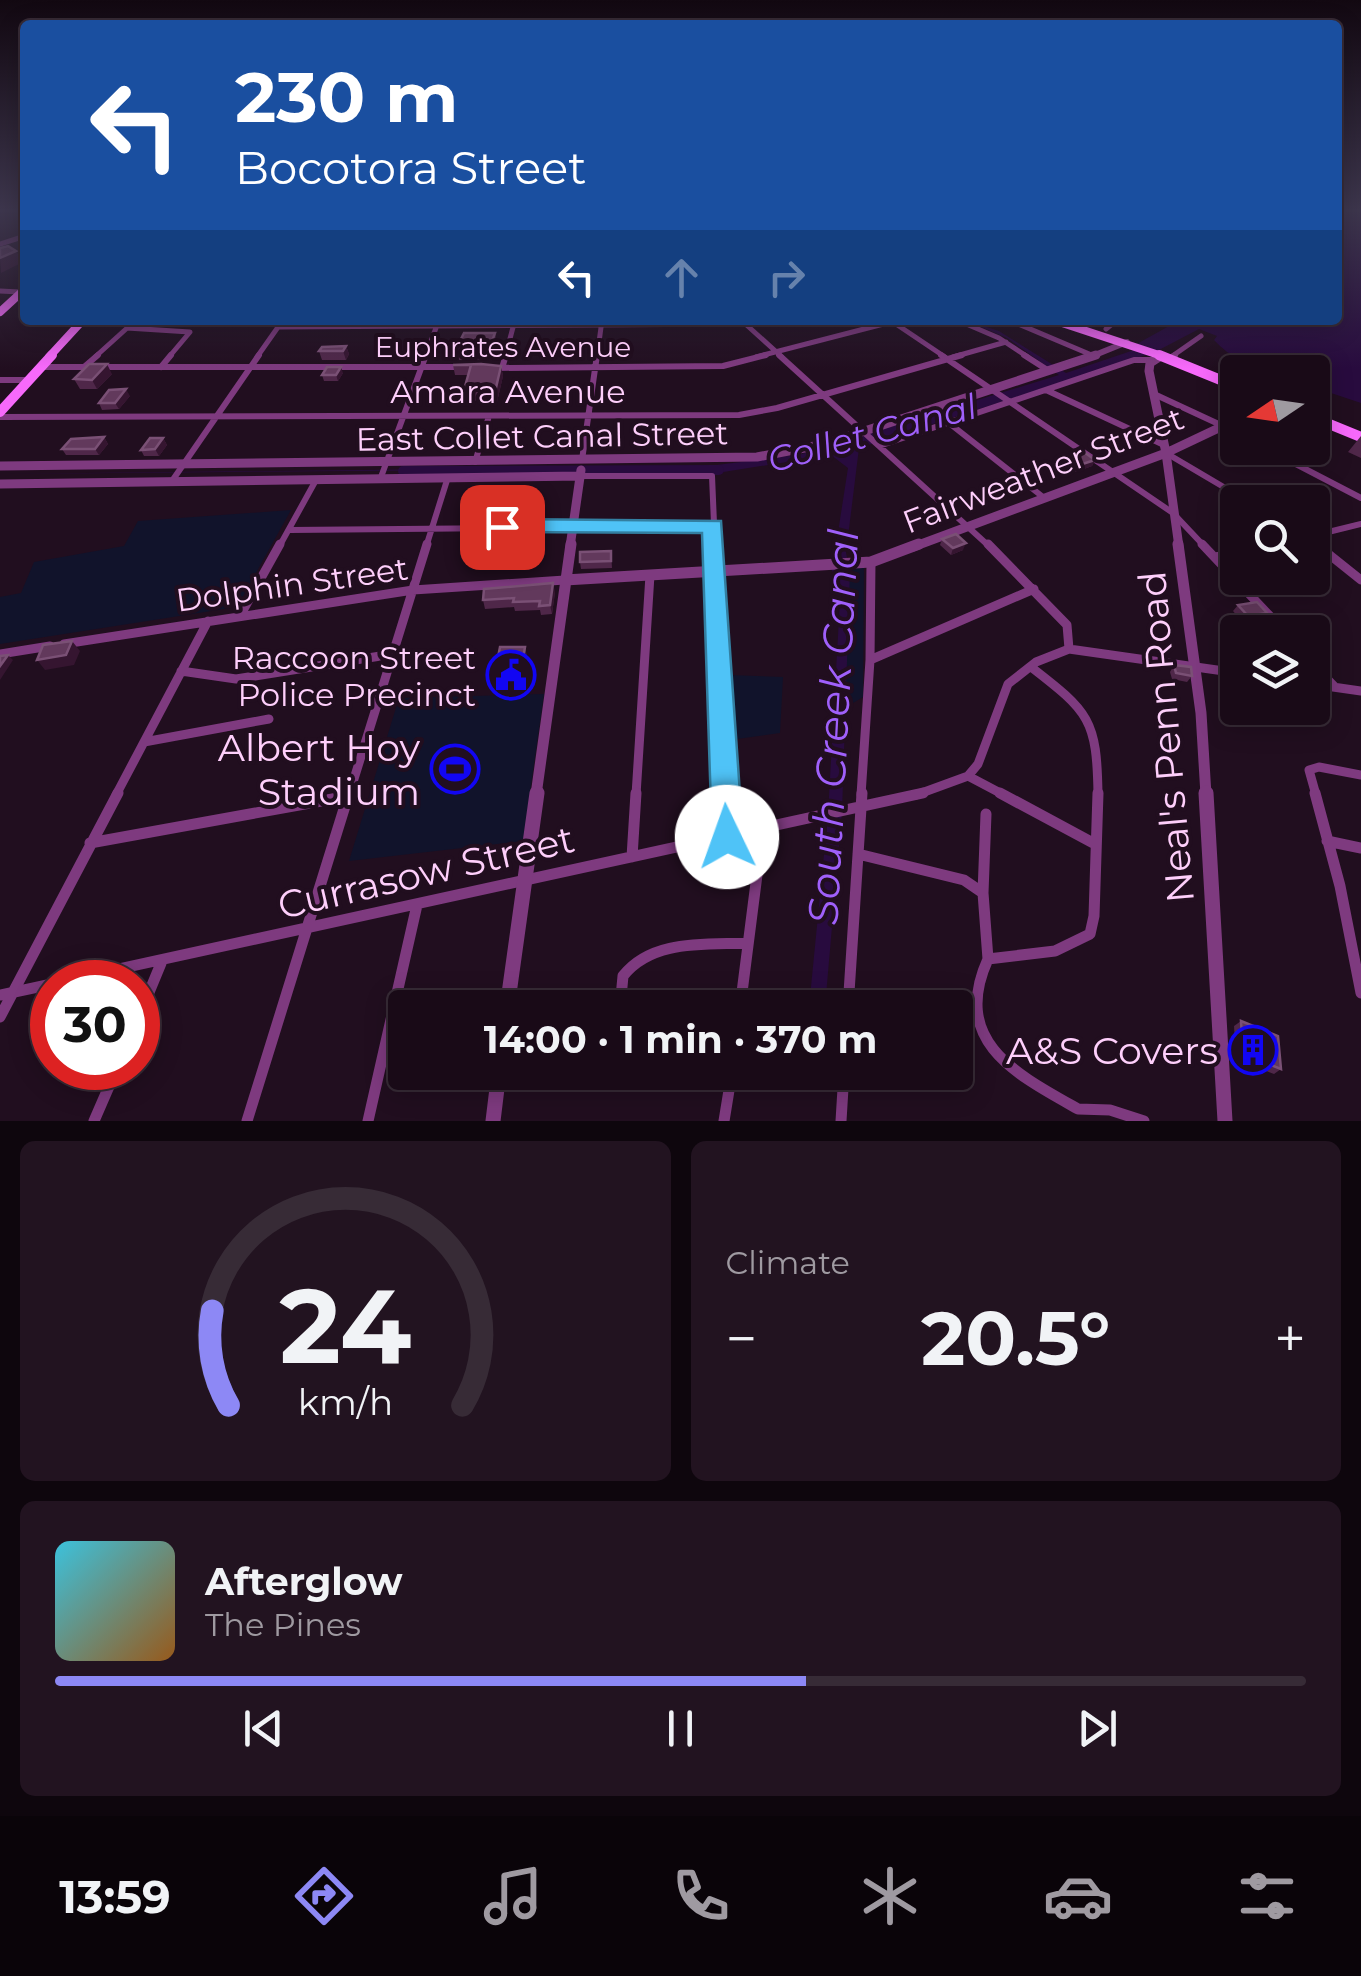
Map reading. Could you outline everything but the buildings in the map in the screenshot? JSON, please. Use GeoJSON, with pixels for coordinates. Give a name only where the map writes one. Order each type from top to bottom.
{"type":"FeatureCollection","features":[{"type":"Feature","properties":{"kind":"main road"},"geometry":{"type":"LineString","coordinates":[[0,312],[20,293]]}},
{"type":"Feature","properties":{"kind":"main road"},"geometry":{"type":"LineString","coordinates":[[0,414],[78,325]]}},
{"type":"Feature","properties":{"kind":"main road"},"geometry":{"type":"LineString","coordinates":[[1069,325],[1130,343],[1220,380]]}},
{"type":"Feature","properties":{"kind":"main road"},"geometry":{"type":"LineString","coordinates":[[1330,424],[1361,437]]}},
{"type":"Feature","properties":{"kind":"street"},"geometry":{"type":"LineString","coordinates":[[84,367],[131,325]]}},
{"type":"Feature","properties":{"kind":"street"},"geometry":{"type":"LineString","coordinates":[[177,473],[280,325]]}},
{"type":"Feature","properties":{"kind":"street"},"geometry":{"type":"LineString","coordinates":[[383,470],[438,325]]}},
{"type":"Feature","properties":{"kind":"street"},"geometry":{"type":"LineString","coordinates":[[502,368],[513,325]]}},
{"type":"Feature","properties":{"kind":"street"},"geometry":{"type":"LineString","coordinates":[[509,990],[602,325]]}},
{"type":"Feature","properties":{"kind":"street"},"geometry":{"type":"LineString","coordinates":[[746,325],[970,526],[1034,590],[1067,626],[1070,649]]}},
{"type":"Feature","properties":{"kind":"street","name":"Euphrates Avenue"},"geometry":{"type":"LineString","coordinates":[[482,368],[715,366],[879,325]]}},
{"type":"Feature","properties":{"kind":"street"},"geometry":{"type":"LineString","coordinates":[[899,325],[999,397],[1174,513],[1269,615]]}},
{"type":"Feature","properties":{"kind":"street"},"geometry":{"type":"LineString","coordinates":[[968,325],[1055,371]]}},
{"type":"Feature","properties":{"kind":"street"},"geometry":{"type":"LineString","coordinates":[[1021,325],[1094,356]]}},
{"type":"Feature","properties":{"kind":"street"},"geometry":{"type":"LineString","coordinates":[[1106,328],[1110,325]]}},
{"type":"Feature","properties":{"kind":"street"},"geometry":{"type":"LineString","coordinates":[[128,328],[173,328],[190,334],[160,368]]}},
{"type":"Feature","properties":{"kind":"street"},"geometry":{"type":"LineString","coordinates":[[878,444],[949,422],[999,397],[1046,390],[1134,360],[1160,357],[1202,336]]}},
{"type":"Feature","properties":{"kind":"street","name":"Amara Avenue"},"geometry":{"type":"LineString","coordinates":[[0,414],[740,415],[1006,342]]}},
{"type":"Feature","properties":{"kind":"street","name":"East Collet Canal Street"},"geometry":{"type":"LineString","coordinates":[[0,466],[177,473],[757,457],[811,448],[999,397],[1130,343]]}},
{"type":"Feature","properties":{"kind":"street","name":"Neal's Penn Road"},"geometry":{"type":"LineString","coordinates":[[1160,357],[1149,371],[1165,449],[1196,667],[1225,1121]]}},
{"type":"Feature","properties":{"kind":"street","name":"Euphrates Avenue"},"geometry":{"type":"LineString","coordinates":[[40,367],[463,367]]}},
{"type":"Feature","properties":{"kind":"street"},"geometry":{"type":"LineString","coordinates":[[0,380],[29,380]]}},
{"type":"Feature","properties":{"kind":"street"},"geometry":{"type":"LineString","coordinates":[[1046,390],[1165,449],[1222,485]]}},
{"type":"Feature","properties":{"kind":"street"},"geometry":{"type":"LineString","coordinates":[[1154,394],[1220,424]]}},
{"type":"Feature","properties":{"kind":"street"},"geometry":{"type":"LineString","coordinates":[[475,462],[489,416]]}},
{"type":"Feature","properties":{"kind":"street"},"geometry":{"type":"LineString","coordinates":[[949,422],[1043,497]]}},
{"type":"Feature","properties":{"kind":"street","name":"Fairweather Street"},"geometry":{"type":"LineString","coordinates":[[833,564],[866,562],[970,526],[1220,428]]}},
{"type":"Feature","properties":{"kind":"street"},"geometry":{"type":"LineString","coordinates":[[1298,465],[1361,498]]}},
{"type":"Feature","properties":{"kind":"street"},"geometry":{"type":"LineString","coordinates":[[0,484],[177,473],[316,480],[383,470],[448,477],[712,476],[727,837]]}},
{"type":"Feature","properties":{"kind":"street"},"geometry":{"type":"LineString","coordinates":[[247,1121],[448,477]]}},
{"type":"Feature","properties":{"kind":"street"},"geometry":{"type":"LineString","coordinates":[[240,616],[316,480]]}},
{"type":"Feature","properties":{"kind":"street"},"geometry":{"type":"LineString","coordinates":[[1330,533],[1361,524]]}},
{"type":"Feature","properties":{"kind":"street"},"geometry":{"type":"LineString","coordinates":[[290,530],[713,526]]}},
{"type":"Feature","properties":{"kind":"street"},"geometry":{"type":"LineString","coordinates":[[1330,554],[1361,580]]}},
{"type":"Feature","properties":{"kind":"street"},"geometry":{"type":"LineString","coordinates":[[1215,557],[1220,556]]}},
{"type":"Feature","properties":{"kind":"street"},"geometry":{"type":"LineString","coordinates":[[849,990],[858,854],[856,807],[870,660],[866,562]]}},
{"type":"Feature","properties":{"kind":"street","name":"Dolphin Street"},"geometry":{"type":"LineString","coordinates":[[0,654],[413,590],[833,564]]}},
{"type":"Feature","properties":{"kind":"street"},"geometry":{"type":"LineString","coordinates":[[632,857],[650,575]]}},
{"type":"Feature","properties":{"kind":"street"},"geometry":{"type":"LineString","coordinates":[[870,660],[1034,590]]}},
{"type":"Feature","properties":{"kind":"street"},"geometry":{"type":"LineString","coordinates":[[0,1018],[7,994],[208,621]]}},
{"type":"Feature","properties":{"kind":"street"},"geometry":{"type":"LineString","coordinates":[[1095,844],[968,776],[978,764],[1008,684],[1032,667],[1070,649],[1220,670]]}},
{"type":"Feature","properties":{"kind":"street"},"geometry":{"type":"LineString","coordinates":[[182,671],[236,679],[393,654]]}},
{"type":"Feature","properties":{"kind":"street"},"geometry":{"type":"LineString","coordinates":[[988,959],[1011,953],[1062,952],[1090,934],[1094,916],[1096,770],[1088,715],[1032,667]]}},
{"type":"Feature","properties":{"kind":"street"},"geometry":{"type":"LineString","coordinates":[[1330,682],[1336,688]]}},
{"type":"Feature","properties":{"kind":"street"},"geometry":{"type":"LineString","coordinates":[[1330,687],[1361,691]]}},
{"type":"Feature","properties":{"kind":"street"},"geometry":{"type":"LineString","coordinates":[[144,742],[269,720]]}},
{"type":"Feature","properties":{"kind":"street"},"geometry":{"type":"LineString","coordinates":[[1361,776],[1310,767],[1356,950],[1361,993]]}},
{"type":"Feature","properties":{"kind":"street","name":"Currasow Street"},"geometry":{"type":"LineString","coordinates":[[162,961],[856,807],[912,798],[968,776]]}},
{"type":"Feature","properties":{"kind":"street"},"geometry":{"type":"LineString","coordinates":[[90,843],[349,796]]}},
{"type":"Feature","properties":{"kind":"street"},"geometry":{"type":"LineString","coordinates":[[986,814],[983,893],[988,959],[976,979],[982,1037],[1001,1061],[1077,1115],[1095,1108],[1144,1121]]}},
{"type":"Feature","properties":{"kind":"street"},"geometry":{"type":"LineString","coordinates":[[742,990],[763,828]]}},
{"type":"Feature","properties":{"kind":"street"},"geometry":{"type":"LineString","coordinates":[[1327,841],[1361,848]]}},
{"type":"Feature","properties":{"kind":"street"},"geometry":{"type":"LineString","coordinates":[[858,854],[964,880],[983,893]]}},
{"type":"Feature","properties":{"kind":"street"},"geometry":{"type":"LineString","coordinates":[[368,1121],[418,905]]}},
{"type":"Feature","properties":{"kind":"street"},"geometry":{"type":"LineString","coordinates":[[621,990],[622,979],[635,960],[656,951],[748,943]]}},
{"type":"Feature","properties":{"kind":"street"},"geometry":{"type":"LineString","coordinates":[[160,966],[162,961]]}},
{"type":"Feature","properties":{"kind":"street"},"geometry":{"type":"LineString","coordinates":[[94,1121],[107,1090]]}},
{"type":"Feature","properties":{"kind":"street"},"geometry":{"type":"LineString","coordinates":[[492,1121],[496,1090]]}},
{"type":"Feature","properties":{"kind":"street"},"geometry":{"type":"LineString","coordinates":[[724,1121],[729,1090]]}},
{"type":"Feature","properties":{"kind":"street"},"geometry":{"type":"LineString","coordinates":[[841,1121],[843,1090]]}},
{"type":"Feature","properties":{"kind":"shaded area"},"geometry":{"type":"Polygon","coordinates":[[[291,510],[237,607],[0,644],[0,597],[21,593],[34,562],[124,546],[138,521],[291,510]]]}},
{"type":"Feature","properties":{"kind":"shaded area"},"geometry":{"type":"Polygon","coordinates":[[[864,566],[863,697],[845,708],[849,567],[864,566]]]}},
{"type":"Feature","properties":{"kind":"shaded area"},"geometry":{"type":"Polygon","coordinates":[[[728,675],[783,677],[780,733],[730,740],[728,675]]]}},
{"type":"Feature","properties":{"kind":"shaded area","name":"Albert Hoy Stadium"},"geometry":{"type":"Polygon","coordinates":[[[544,694],[523,841],[349,861],[399,698],[544,694]]]}},
{"type":"Feature","properties":{"kind":"water","name":"South Creek Canal"},"geometry":{"type":"Polygon","coordinates":[[[1342,264],[1361,264],[1361,403],[1330,393],[1330,355],[1232,355],[1214,340],[1217,336],[1199,329],[1155,352],[859,448],[846,553],[850,571],[842,812],[826,990],[811,990],[828,814],[840,600],[840,580],[832,571],[848,468],[831,455],[717,473],[590,469],[0,474],[709,466],[802,454],[1059,375],[1007,338],[977,325],[999,331],[1066,373],[1134,350],[1133,346],[1171,325],[1342,325],[1342,264]]]}},
{"type":"Feature","properties":{"kind":"waterway","name":"Collet Canal"},"geometry":{"type":"LineString","coordinates":[[403,471],[719,470]]}},
{"type":"Feature","properties":{"kind":"place","name":"Raccoon Street Police Precinct"},"geometry":{"type":"Point","coordinates":[511,675]}},
{"type":"Feature","properties":{"kind":"place","name":"Albert Hoy Stadium"},"geometry":{"type":"Point","coordinates":[455,769]}},
{"type":"Feature","properties":{"kind":"place","name":"A&S Covers"},"geometry":{"type":"Point","coordinates":[1253,1050]}},
{"type":"Feature","properties":{"kind":"route"},"geometry":{"type":"LineString","coordinates":[[502,527],[713,526],[727,837]]}}]}
